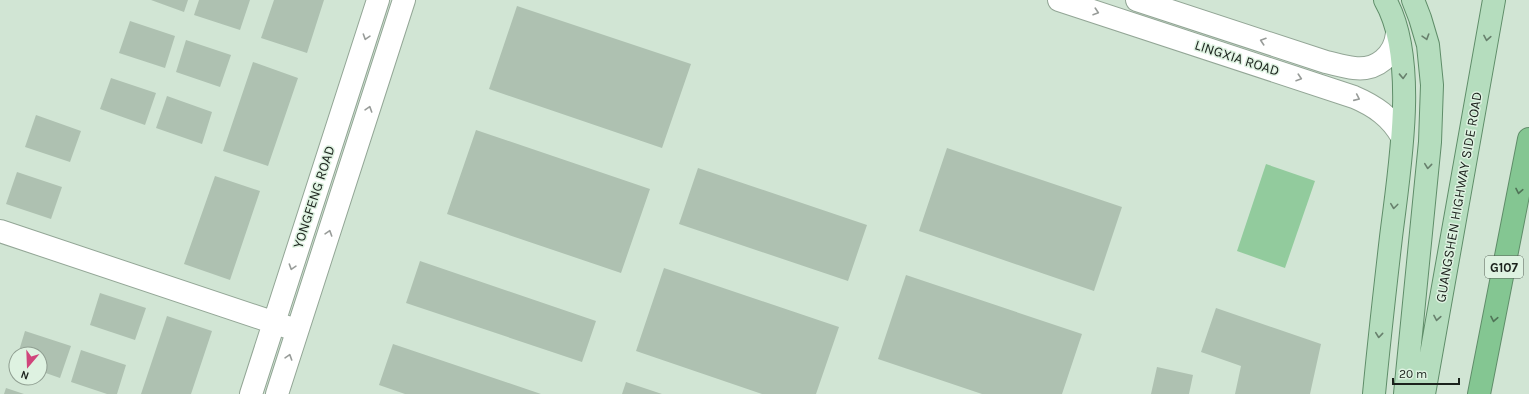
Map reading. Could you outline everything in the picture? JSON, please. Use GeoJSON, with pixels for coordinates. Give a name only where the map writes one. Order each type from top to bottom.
{"type":"FeatureCollection","features":[{"type":"Feature","properties":{"kind":"highway","name":"G107"},"geometry":{"type":"LineString","coordinates":[[1479,394],[1529,139]]}},
{"type":"Feature","properties":{"kind":"main road"},"geometry":{"type":"LineString","coordinates":[[1405,394],[1430,142],[1432,85],[1428,45],[1413,0]]}},
{"type":"Feature","properties":{"kind":"main road","name":"GUANGSHEN HIGHWAY SIDE ROAD"},"geometry":{"type":"LineString","coordinates":[[1424,394],[1494,0]]}},
{"type":"Feature","properties":{"kind":"main road"},"geometry":{"type":"LineString","coordinates":[[1374,394],[1404,111],[1403,72],[1397,32],[1388,5]]}},
{"type":"Feature","properties":{"kind":"street","name":"YONGFENG ROAD"},"geometry":{"type":"LineString","coordinates":[[251,394],[378,0]]}},
{"type":"Feature","properties":{"kind":"street","name":"YONGFENG ROAD"},"geometry":{"type":"LineString","coordinates":[[277,394],[404,0]]}},
{"type":"Feature","properties":{"kind":"street","name":"LINGXIA ROAD"},"geometry":{"type":"LineString","coordinates":[[1059,0],[1354,96],[1382,113],[1397,128],[1402,137]]}},
{"type":"Feature","properties":{"kind":"street","name":"LINGXIA ROAD"},"geometry":{"type":"LineString","coordinates":[[1137,0],[1326,62],[1353,68],[1370,67],[1384,59],[1394,46],[1397,32]]}},
{"type":"Feature","properties":{"kind":"street"},"geometry":{"type":"LineString","coordinates":[[0,230],[297,331]]}},
{"type":"Feature","properties":{"kind":"green space"},"geometry":{"type":"Polygon","coordinates":[[[1266,164],[1315,181],[1285,268],[1237,251],[1266,164]]]}},
{"type":"Feature","properties":{"kind":"building"},"geometry":{"type":"Polygon","coordinates":[[[151,0],[188,0],[184,12],[151,0]]]}},
{"type":"Feature","properties":{"kind":"building"},"geometry":{"type":"Polygon","coordinates":[[[199,0],[250,0],[240,30],[194,15],[199,0]]]}},
{"type":"Feature","properties":{"kind":"building"},"geometry":{"type":"Polygon","coordinates":[[[274,0],[324,0],[307,53],[261,38],[274,0]]]}},
{"type":"Feature","properties":{"kind":"building"},"geometry":{"type":"Polygon","coordinates":[[[517,6],[691,64],[662,148],[489,89],[517,6]]]}},
{"type":"Feature","properties":{"kind":"building"},"geometry":{"type":"Polygon","coordinates":[[[130,21],[175,36],[165,68],[119,53],[130,21]]]}},
{"type":"Feature","properties":{"kind":"building"},"geometry":{"type":"Polygon","coordinates":[[[186,40],[231,55],[220,87],[176,72],[186,40]]]}},
{"type":"Feature","properties":{"kind":"building"},"geometry":{"type":"Polygon","coordinates":[[[253,62],[298,78],[268,166],[223,151],[253,62]]]}},
{"type":"Feature","properties":{"kind":"building"},"geometry":{"type":"Polygon","coordinates":[[[111,78],[156,93],[145,125],[100,109],[111,78]]]}},
{"type":"Feature","properties":{"kind":"building"},"geometry":{"type":"Polygon","coordinates":[[[167,96],[212,112],[202,144],[156,128],[167,96]]]}},
{"type":"Feature","properties":{"kind":"building"},"geometry":{"type":"Polygon","coordinates":[[[36,115],[81,131],[70,162],[25,147],[36,115]]]}},
{"type":"Feature","properties":{"kind":"building"},"geometry":{"type":"Polygon","coordinates":[[[476,130],[650,189],[621,273],[447,214],[476,130]]]}},
{"type":"Feature","properties":{"kind":"building"},"geometry":{"type":"Polygon","coordinates":[[[947,148],[1122,207],[1094,291],[919,231],[947,148]]]}},
{"type":"Feature","properties":{"kind":"building"},"geometry":{"type":"Polygon","coordinates":[[[698,168],[867,225],[848,281],[679,224],[698,168]]]}},
{"type":"Feature","properties":{"kind":"building"},"geometry":{"type":"Polygon","coordinates":[[[17,172],[62,187],[51,219],[6,204],[17,172]]]}},
{"type":"Feature","properties":{"kind":"building"},"geometry":{"type":"Polygon","coordinates":[[[215,176],[260,191],[230,280],[184,264],[215,176]]]}},
{"type":"Feature","properties":{"kind":"building"},"geometry":{"type":"Polygon","coordinates":[[[420,261],[596,321],[582,362],[406,303],[420,261]]]}},
{"type":"Feature","properties":{"kind":"building"},"geometry":{"type":"Polygon","coordinates":[[[664,268],[839,327],[816,394],[762,394],[636,351],[664,268]]]}},
{"type":"Feature","properties":{"kind":"building"},"geometry":{"type":"Polygon","coordinates":[[[906,275],[1082,334],[1062,394],[982,394],[878,359],[906,275]]]}},
{"type":"Feature","properties":{"kind":"building"},"geometry":{"type":"Polygon","coordinates":[[[100,293],[146,308],[135,340],[90,325],[100,293]]]}},
{"type":"Feature","properties":{"kind":"building"},"geometry":{"type":"Polygon","coordinates":[[[1216,308],[1321,344],[1310,394],[1235,394],[1241,366],[1201,352],[1216,308]]]}},
{"type":"Feature","properties":{"kind":"building"},"geometry":{"type":"Polygon","coordinates":[[[167,316],[212,331],[191,394],[141,394],[167,316]]]}},
{"type":"Feature","properties":{"kind":"building"},"geometry":{"type":"Polygon","coordinates":[[[25,331],[71,346],[60,378],[48,374],[48,346],[20,346],[25,331]]]}},
{"type":"Feature","properties":{"kind":"building"},"geometry":{"type":"Polygon","coordinates":[[[393,344],[541,394],[405,394],[379,385],[393,344]]]}},
{"type":"Feature","properties":{"kind":"building"},"geometry":{"type":"Polygon","coordinates":[[[81,350],[126,365],[117,394],[107,394],[71,382],[81,350]]]}},
{"type":"Feature","properties":{"kind":"building"},"geometry":{"type":"Polygon","coordinates":[[[1157,367],[1193,375],[1189,394],[1151,394],[1157,367]]]}},
{"type":"Feature","properties":{"kind":"building"},"geometry":{"type":"Polygon","coordinates":[[[626,382],[662,394],[622,394],[626,382]]]}},
{"type":"Feature","properties":{"kind":"building"},"geometry":{"type":"Polygon","coordinates":[[[6,388],[24,394],[4,394],[6,388]]]}}]}
